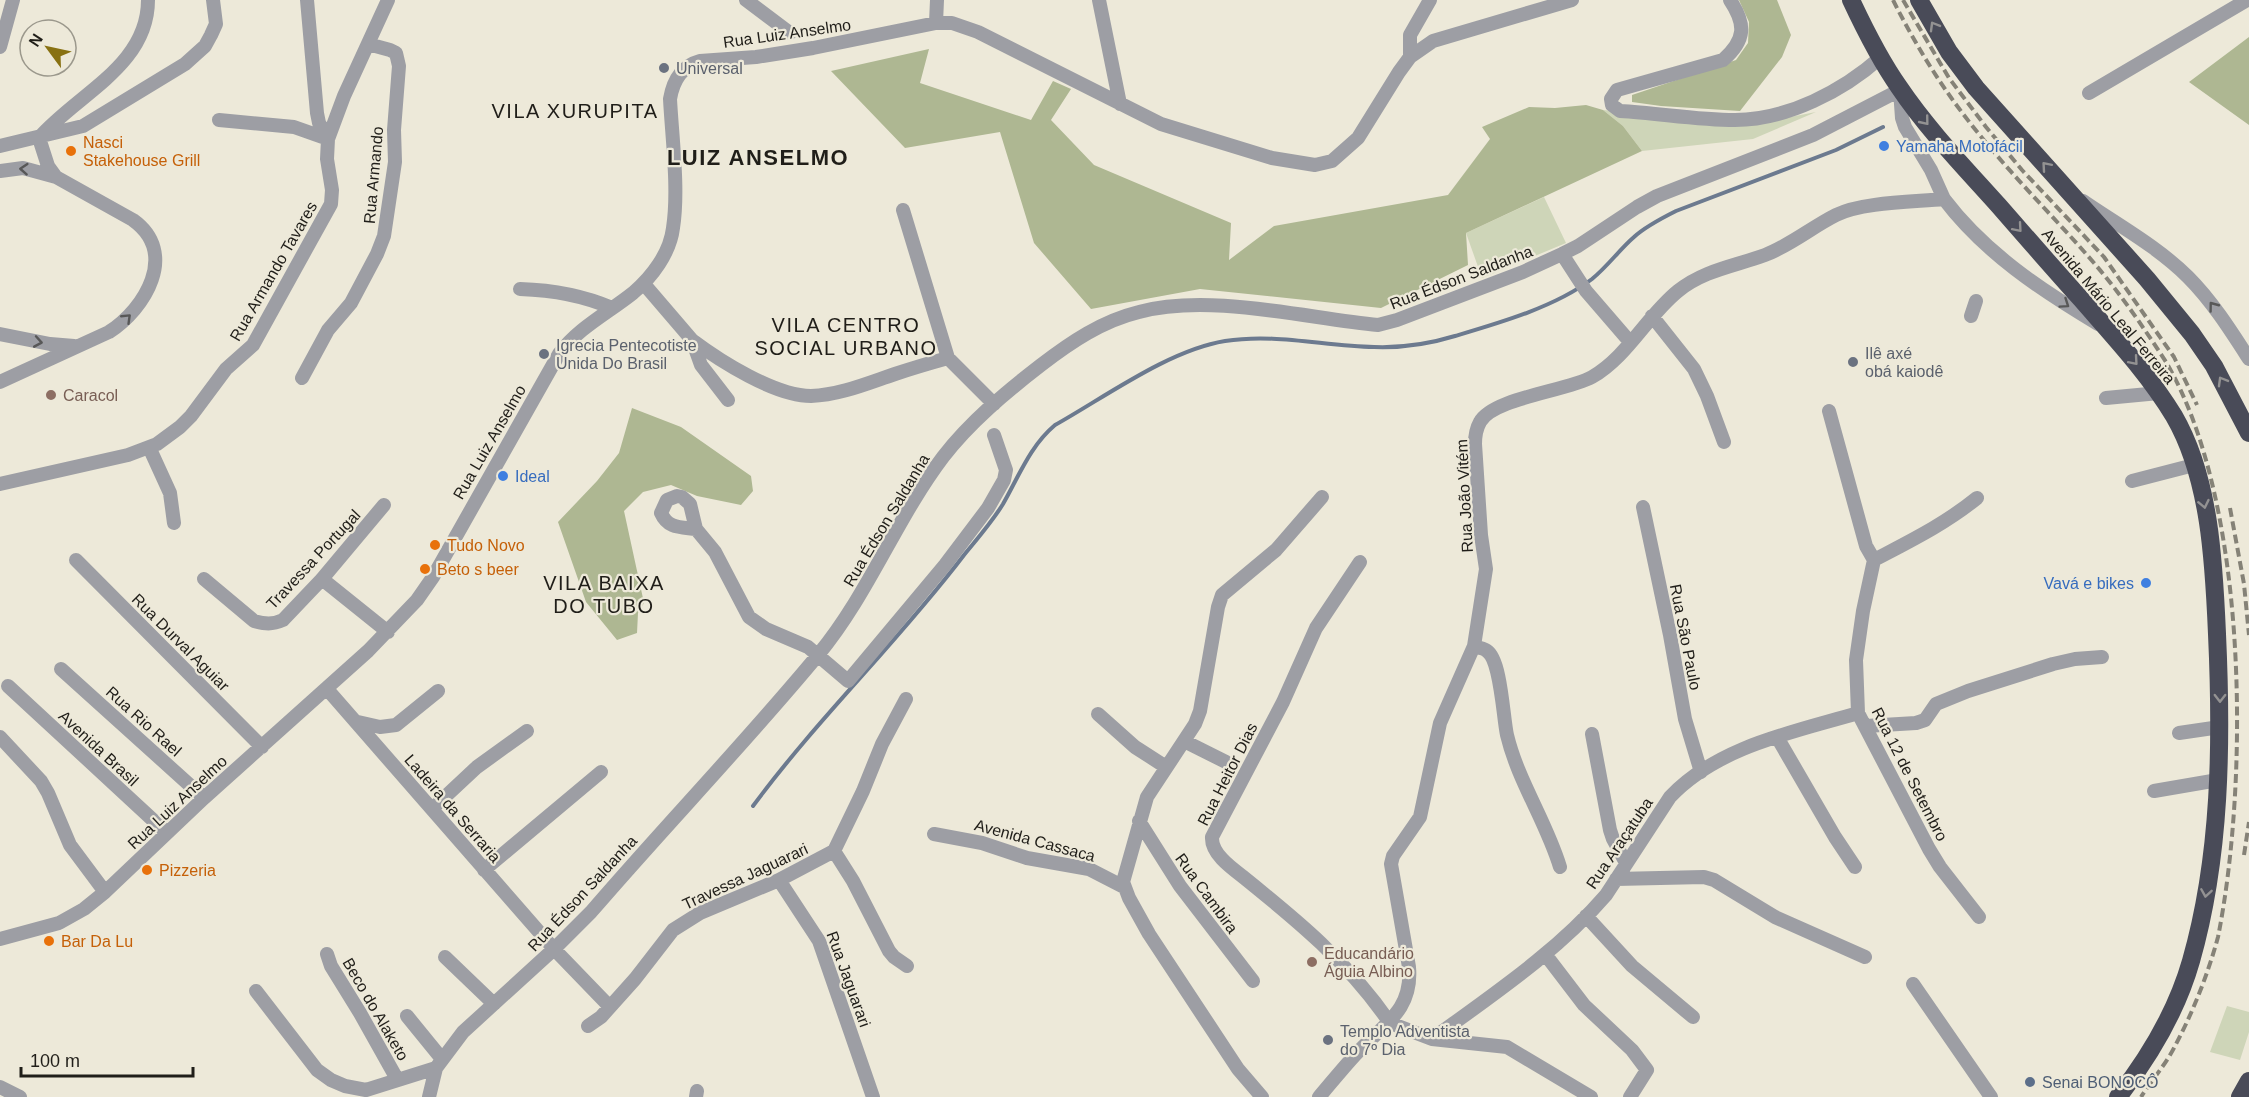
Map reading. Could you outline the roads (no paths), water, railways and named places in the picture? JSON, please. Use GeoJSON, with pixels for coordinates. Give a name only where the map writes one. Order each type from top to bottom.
{"type":"FeatureCollection","features":[{"type":"Feature","properties":{"kind":"highway","name":"Avenida Mário Leal Ferreira"},"geometry":{"type":"LineString","coordinates":[[1851,0],[1900,90],[1965,169],[2108,330],[2159,393],[2175,418],[2194,465],[2204,502],[2213,562],[2220,727],[2208,879],[2190,963],[2161,1033],[2118,1097]]}},
{"type":"Feature","properties":{"kind":"highway"},"geometry":{"type":"LineString","coordinates":[[1919,0],[1949,52],[1976,88],[2147,279],[2192,334],[2214,366],[2249,433]]}},
{"type":"Feature","properties":{"kind":"highway"},"geometry":{"type":"LineString","coordinates":[[2240,1097],[2249,1081]]}},
{"type":"Feature","properties":{"kind":"street"},"geometry":{"type":"LineString","coordinates":[[0,47],[13,0]]}},
{"type":"Feature","properties":{"kind":"street"},"geometry":{"type":"LineString","coordinates":[[39,138],[56,119],[110,76],[133,49],[144,29],[148,0]]}},
{"type":"Feature","properties":{"kind":"street"},"geometry":{"type":"LineString","coordinates":[[0,146],[83,126],[185,64],[205,46],[212,35],[216,24],[213,0]]}},
{"type":"Feature","properties":{"kind":"street"},"geometry":{"type":"LineString","coordinates":[[307,0],[316,113],[328,139]]}},
{"type":"Feature","properties":{"kind":"street","name":"Rua Armando Tavares"},"geometry":{"type":"LineString","coordinates":[[0,484],[118,458],[149,447],[180,427],[191,416],[221,374],[254,345],[330,204],[333,190],[327,159],[328,139],[388,0]]}},
{"type":"Feature","properties":{"kind":"street"},"geometry":{"type":"LineString","coordinates":[[746,0],[790,33]]}},
{"type":"Feature","properties":{"kind":"street"},"geometry":{"type":"LineString","coordinates":[[936,23],[937,0]]}},
{"type":"Feature","properties":{"kind":"street"},"geometry":{"type":"LineString","coordinates":[[1099,0],[1120,104]]}},
{"type":"Feature","properties":{"kind":"street"},"geometry":{"type":"LineString","coordinates":[[1410,57],[1410,35],[1430,0]]}},
{"type":"Feature","properties":{"kind":"street","name":"Rua Luiz Anselmo"},"geometry":{"type":"LineString","coordinates":[[0,939],[59,923],[84,909],[105,892],[204,798],[388,632],[417,600],[428,585],[559,354],[581,330],[644,284],[662,260],[673,229],[674,181],[670,99],[675,82],[690,63],[756,57],[936,23],[952,23],[978,32],[1120,104],[1183,132],[1272,158],[1315,165],[1332,161],[1359,138],[1410,57],[1433,41],[1572,0]]}},
{"type":"Feature","properties":{"kind":"street"},"geometry":{"type":"LineString","coordinates":[[1730,0],[1739,14],[1742,27],[1740,38],[1733,51],[1723,60],[1617,90],[1611,99],[1612,105],[1620,111],[1710,119],[1761,118],[1799,107],[1842,86],[1881,57]]}},
{"type":"Feature","properties":{"kind":"street"},"geometry":{"type":"LineString","coordinates":[[2089,93],[2247,0]]}},
{"type":"Feature","properties":{"kind":"street","name":"Rua Armando"},"geometry":{"type":"LineString","coordinates":[[302,378],[328,330],[351,303],[384,236],[394,162],[399,66],[396,53],[368,44]]}},
{"type":"Feature","properties":{"kind":"street"},"geometry":{"type":"LineString","coordinates":[[1900,90],[1905,127],[1931,170],[1944,199],[1997,257],[2072,309],[2108,330]]}},
{"type":"Feature","properties":{"kind":"street","name":"Rua Édson Saldanha"},"geometry":{"type":"LineString","coordinates":[[439,1063],[463,1032],[591,912],[687,806],[818,654],[854,605],[902,522],[944,457],[994,404],[1029,374],[1079,338],[1107,323],[1159,307],[1208,305],[1378,325],[1439,305],[1562,254],[1658,196],[1804,139],[1900,90]]}},
{"type":"Feature","properties":{"kind":"street"},"geometry":{"type":"LineString","coordinates":[[219,120],[294,127],[328,139]]}},
{"type":"Feature","properties":{"kind":"street"},"geometry":{"type":"LineString","coordinates":[[39,138],[48,166],[56,177]]}},
{"type":"Feature","properties":{"kind":"street"},"geometry":{"type":"LineString","coordinates":[[0,171],[23,168],[56,177],[142,227],[151,241],[155,265],[150,284],[140,304],[130,316],[109,332],[0,382]]}},
{"type":"Feature","properties":{"kind":"street"},"geometry":{"type":"LineString","coordinates":[[2067,190],[2159,252],[2199,288],[2249,359]]}},
{"type":"Feature","properties":{"kind":"street","name":"Rua João Vitém"},"geometry":{"type":"LineString","coordinates":[[1318,1097],[1356,1054],[1390,1023],[1408,993],[1410,982],[1391,864],[1393,856],[1420,817],[1440,723],[1474,646],[1486,569],[1481,535],[1475,444],[1480,422],[1490,412],[1501,407],[1592,377],[1605,369],[1663,304],[1692,281],[1709,272],[1765,255],[1786,246],[1836,215],[1865,207],[1944,199]]}},
{"type":"Feature","properties":{"kind":"street"},"geometry":{"type":"LineString","coordinates":[[903,210],[948,358],[994,404]]}},
{"type":"Feature","properties":{"kind":"street"},"geometry":{"type":"LineString","coordinates":[[1562,254],[1583,287],[1630,342]]}},
{"type":"Feature","properties":{"kind":"street"},"geometry":{"type":"LineString","coordinates":[[644,284],[692,340],[716,358],[792,394],[810,396],[862,386],[948,358]]}},
{"type":"Feature","properties":{"kind":"street"},"geometry":{"type":"LineString","coordinates":[[520,289],[579,296],[612,308]]}},
{"type":"Feature","properties":{"kind":"street"},"geometry":{"type":"LineString","coordinates":[[1971,316],[1976,301]]}},
{"type":"Feature","properties":{"kind":"street"},"geometry":{"type":"LineString","coordinates":[[1652,316],[1694,369],[1724,442]]}},
{"type":"Feature","properties":{"kind":"street"},"geometry":{"type":"LineString","coordinates":[[0,334],[50,344],[76,346]]}},
{"type":"Feature","properties":{"kind":"street"},"geometry":{"type":"LineString","coordinates":[[692,340],[701,365],[728,400]]}},
{"type":"Feature","properties":{"kind":"street"},"geometry":{"type":"LineString","coordinates":[[2106,398],[2159,393]]}},
{"type":"Feature","properties":{"kind":"street"},"geometry":{"type":"LineString","coordinates":[[1829,411],[1866,546],[1874,560],[1930,531],[1977,498]]}},
{"type":"Feature","properties":{"kind":"street"},"geometry":{"type":"LineString","coordinates":[[696,529],[715,552],[749,617],[757,624],[799,642],[818,654],[848,681],[945,565],[988,508],[1004,480],[1006,470],[994,435]]}},
{"type":"Feature","properties":{"kind":"street"},"geometry":{"type":"LineString","coordinates":[[149,447],[170,493],[174,523]]}},
{"type":"Feature","properties":{"kind":"street"},"geometry":{"type":"LineString","coordinates":[[2132,481],[2194,465]]}},
{"type":"Feature","properties":{"kind":"street"},"geometry":{"type":"LineString","coordinates":[[1262,1097],[1238,1069],[1162,953],[1124,887],[1124,876],[1150,789],[1195,724],[1200,711],[1222,595],[1276,550],[1322,496]]}},
{"type":"Feature","properties":{"kind":"street","name":"Travessa Portugal"},"geometry":{"type":"LineString","coordinates":[[204,579],[254,621],[275,624],[282,620],[322,579],[384,505]]}},
{"type":"Feature","properties":{"kind":"street","name":"Rua São Paulo"},"geometry":{"type":"LineString","coordinates":[[1642,507],[1670,635],[1685,719],[1701,772]]}},
{"type":"Feature","properties":{"kind":"street","name":"Rua Durval Aguiar"},"geometry":{"type":"LineString","coordinates":[[76,560],[262,747]]}},
{"type":"Feature","properties":{"kind":"street","name":"Rua 12 de Setembro"},"geometry":{"type":"LineString","coordinates":[[1874,560],[1856,660],[1858,713],[1929,849],[1940,867],[1979,917]]}},
{"type":"Feature","properties":{"kind":"street","name":"Rua Heitor Dias"},"geometry":{"type":"LineString","coordinates":[[1360,562],[1316,628],[1287,694],[1212,837],[1212,842],[1214,848],[1230,867],[1322,943],[1375,1001],[1390,1023]]}},
{"type":"Feature","properties":{"kind":"street"},"geometry":{"type":"LineString","coordinates":[[322,579],[388,632]]}},
{"type":"Feature","properties":{"kind":"street"},"geometry":{"type":"LineString","coordinates":[[1474,646],[1487,651],[1496,665],[1507,735],[1514,759],[1544,824],[1560,867]]}},
{"type":"Feature","properties":{"kind":"street"},"geometry":{"type":"LineString","coordinates":[[1866,726],[1916,723],[1925,720],[1936,704],[1968,691],[2053,664],[2075,659],[2102,657]]}},
{"type":"Feature","properties":{"kind":"street","name":"Rua Rio Rael"},"geometry":{"type":"LineString","coordinates":[[62,669],[204,798]]}},
{"type":"Feature","properties":{"kind":"street","name":"Avenida Brasil"},"geometry":{"type":"LineString","coordinates":[[8,686],[167,833]]}},
{"type":"Feature","properties":{"kind":"street","name":"Ladeira da Serraria"},"geometry":{"type":"LineString","coordinates":[[327,689],[554,949],[610,1007]]}},
{"type":"Feature","properties":{"kind":"street"},"geometry":{"type":"LineString","coordinates":[[358,722],[381,728],[396,725],[438,691]]}},
{"type":"Feature","properties":{"kind":"street","name":"Travessa Jaguarari"},"geometry":{"type":"LineString","coordinates":[[588,1026],[610,1007],[673,930],[700,914],[779,880],[834,851],[863,791],[882,744],[906,699]]}},
{"type":"Feature","properties":{"kind":"street","name":"Rua Araçatuba"},"geometry":{"type":"LineString","coordinates":[[1432,1039],[1545,954],[1586,916],[1606,895],[1670,797],[1683,784],[1756,743],[1858,713]]}},
{"type":"Feature","properties":{"kind":"street"},"geometry":{"type":"LineString","coordinates":[[1098,714],[1136,747],[1166,767]]}},
{"type":"Feature","properties":{"kind":"street"},"geometry":{"type":"LineString","coordinates":[[2179,733],[2220,727]]}},
{"type":"Feature","properties":{"kind":"street"},"geometry":{"type":"LineString","coordinates":[[432,809],[477,767],[527,731]]}},
{"type":"Feature","properties":{"kind":"street"},"geometry":{"type":"LineString","coordinates":[[1592,734],[1610,830],[1626,863]]}},
{"type":"Feature","properties":{"kind":"street"},"geometry":{"type":"LineString","coordinates":[[0,737],[41,781],[48,792],[70,845],[105,892]]}},
{"type":"Feature","properties":{"kind":"street"},"geometry":{"type":"LineString","coordinates":[[1777,737],[1855,867]]}},
{"type":"Feature","properties":{"kind":"street"},"geometry":{"type":"LineString","coordinates":[[1184,741],[1226,762]]}},
{"type":"Feature","properties":{"kind":"street"},"geometry":{"type":"LineString","coordinates":[[484,870],[601,772]]}},
{"type":"Feature","properties":{"kind":"street"},"geometry":{"type":"LineString","coordinates":[[2154,791],[2217,780]]}},
{"type":"Feature","properties":{"kind":"street","name":"Rua Cambira"},"geometry":{"type":"LineString","coordinates":[[1139,821],[1180,886],[1253,981]]}},
{"type":"Feature","properties":{"kind":"street","name":"Avenida Cassaca"},"geometry":{"type":"LineString","coordinates":[[934,834],[982,843],[1027,858],[1089,869],[1124,887]]}},
{"type":"Feature","properties":{"kind":"street"},"geometry":{"type":"LineString","coordinates":[[834,851],[875,921],[889,951],[907,966]]}},
{"type":"Feature","properties":{"kind":"street"},"geometry":{"type":"LineString","coordinates":[[1616,879],[1690,876],[1714,880],[1775,917],[1865,957]]}},
{"type":"Feature","properties":{"kind":"street","name":"Rua Jaguarari"},"geometry":{"type":"LineString","coordinates":[[779,880],[819,941],[873,1097]]}},
{"type":"Feature","properties":{"kind":"street"},"geometry":{"type":"LineString","coordinates":[[1586,916],[1632,966],[1693,1017]]}},
{"type":"Feature","properties":{"kind":"street","name":"Beco do Alaketo"},"geometry":{"type":"LineString","coordinates":[[327,954],[331,966],[397,1079]]}},
{"type":"Feature","properties":{"kind":"street"},"geometry":{"type":"LineString","coordinates":[[1545,954],[1584,1005],[1632,1050],[1647,1070],[1630,1097]]}},
{"type":"Feature","properties":{"kind":"street"},"geometry":{"type":"LineString","coordinates":[[445,957],[494,1004]]}},
{"type":"Feature","properties":{"kind":"street"},"geometry":{"type":"LineString","coordinates":[[1913,984],[1991,1097]]}},
{"type":"Feature","properties":{"kind":"street"},"geometry":{"type":"LineString","coordinates":[[256,991],[318,1070],[331,1080],[345,1086],[366,1090],[439,1063]]}},
{"type":"Feature","properties":{"kind":"street"},"geometry":{"type":"LineString","coordinates":[[406,1016],[439,1063]]}},
{"type":"Feature","properties":{"kind":"street"},"geometry":{"type":"LineString","coordinates":[[1390,1023],[1432,1039],[1507,1047],[1591,1097]]}},
{"type":"Feature","properties":{"kind":"street"},"geometry":{"type":"LineString","coordinates":[[429,1097],[439,1063]]}},
{"type":"Feature","properties":{"kind":"street"},"geometry":{"type":"LineString","coordinates":[[0,1087],[20,1097]]}},
{"type":"Feature","properties":{"kind":"waterway"},"geometry":{"type":"LineString","coordinates":[[753,806],[804,742],[939,587],[984,530],[1003,504],[1032,452],[1046,433],[1055,425],[1116,388],[1182,354],[1225,341],[1262,338],[1355,346],[1405,346],[1445,339],[1490,326],[1544,306],[1577,289],[1603,269],[1634,237],[1665,216],[1836,150],[1883,127]]}},
{"type":"Feature","properties":{"kind":"railway"},"geometry":{"type":"LineString","coordinates":[[1893,0],[1932,70],[1955,103],[2007,167],[2104,274],[2158,349],[2193,421],[2214,489],[2227,565],[2235,644],[2237,724],[2235,801],[2228,873],[2218,937],[2200,993],[2171,1053],[2141,1097]]}},
{"type":"Feature","properties":{"kind":"railway"},"geometry":{"type":"LineString","coordinates":[[1903,0],[1949,78],[1986,127],[2022,170],[2104,257],[2174,357],[2197,405]]}},
{"type":"Feature","properties":{"kind":"railway"},"geometry":{"type":"LineString","coordinates":[[2230,508],[2244,584],[2249,635]]}},
{"type":"Feature","properties":{"kind":"railway"},"geometry":{"type":"LineString","coordinates":[[2244,855],[2249,822]]}},
{"type":"Feature","properties":{"kind":"place","name":"Universal"},"geometry":{"type":"Point","coordinates":[664,68]}},
{"type":"Feature","properties":{"kind":"place","name":"Yamaha Motofácil"},"geometry":{"type":"Point","coordinates":[1884,146]}},
{"type":"Feature","properties":{"kind":"place","name":"Nasci Stakehouse Grill"},"geometry":{"type":"Point","coordinates":[71,151]}},
{"type":"Feature","properties":{"kind":"place","name":"Igrecia Pentecotiste Unida Do Brasil"},"geometry":{"type":"Point","coordinates":[544,354]}},
{"type":"Feature","properties":{"kind":"place","name":"Ilê axé obá kaiodê"},"geometry":{"type":"Point","coordinates":[1853,362]}},
{"type":"Feature","properties":{"kind":"place","name":"Caracol"},"geometry":{"type":"Point","coordinates":[51,395]}},
{"type":"Feature","properties":{"kind":"place","name":"Ideal"},"geometry":{"type":"Point","coordinates":[503,476]}},
{"type":"Feature","properties":{"kind":"place","name":"Tudo Novo"},"geometry":{"type":"Point","coordinates":[435,545]}},
{"type":"Feature","properties":{"kind":"place","name":"Beto s beer"},"geometry":{"type":"Point","coordinates":[425,569]}},
{"type":"Feature","properties":{"kind":"place","name":"Vavá e bikes"},"geometry":{"type":"Point","coordinates":[2146,583]}},
{"type":"Feature","properties":{"kind":"place","name":"Pizzeria"},"geometry":{"type":"Point","coordinates":[147,870]}},
{"type":"Feature","properties":{"kind":"place","name":"Bar Da Lu"},"geometry":{"type":"Point","coordinates":[49,941]}},
{"type":"Feature","properties":{"kind":"place","name":"Educandário Águia Albino"},"geometry":{"type":"Point","coordinates":[1312,962]}},
{"type":"Feature","properties":{"kind":"place","name":"Templo Adventista do 7º Dia"},"geometry":{"type":"Point","coordinates":[1328,1040]}},
{"type":"Feature","properties":{"kind":"place","name":"Senai BONOCÔ"},"geometry":{"type":"Point","coordinates":[2030,1082]}},
{"type":"Feature","properties":{"kind":"district","name":"VILA XURUPITA"},"geometry":{"type":"Point","coordinates":[575,111]}},
{"type":"Feature","properties":{"kind":"district","name":"LUIZ ANSELMO"},"geometry":{"type":"Point","coordinates":[758,157]}},
{"type":"Feature","properties":{"kind":"district","name":"VILA CENTRO SOCIAL URBANO"},"geometry":{"type":"Point","coordinates":[846,336]}},
{"type":"Feature","properties":{"kind":"district","name":"VILA BAIXA DO TUBO"},"geometry":{"type":"Point","coordinates":[604,594]}}]}
